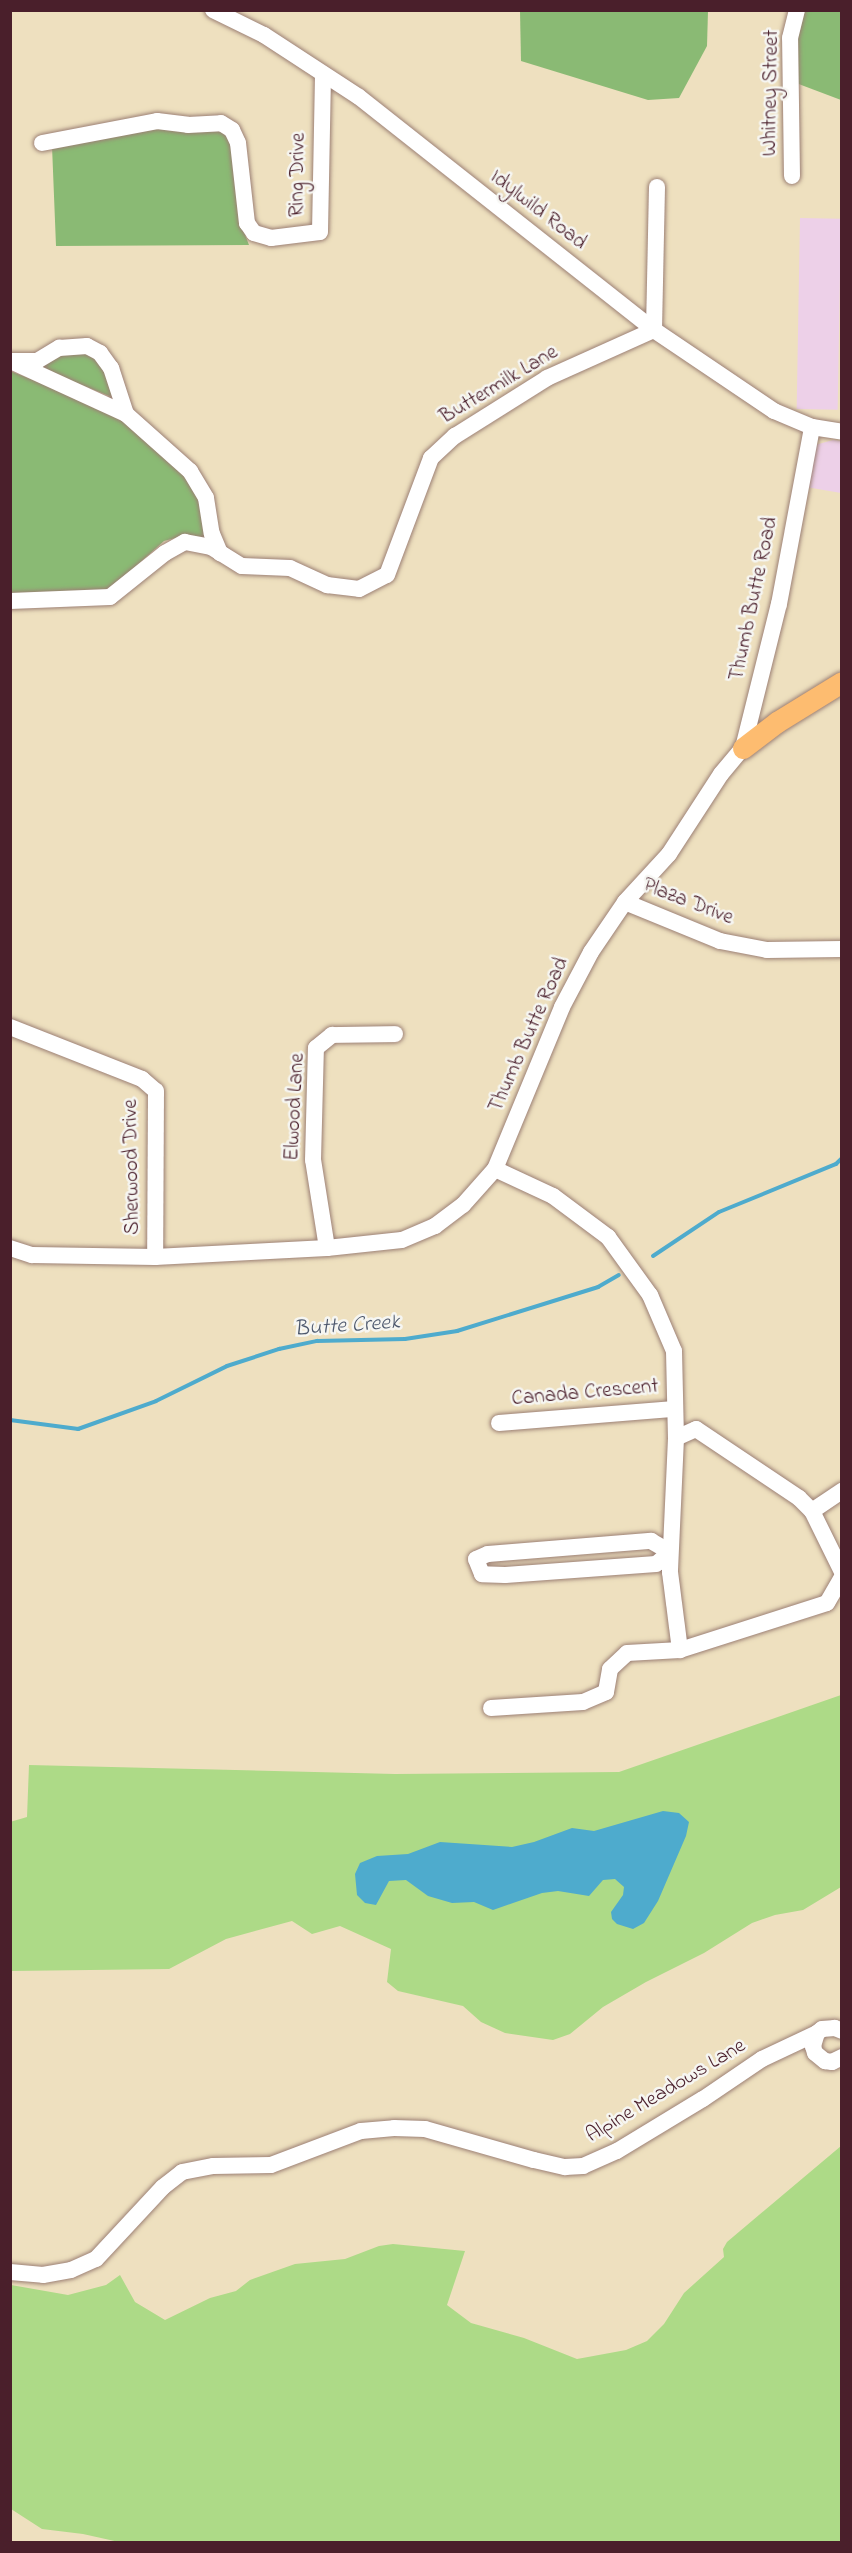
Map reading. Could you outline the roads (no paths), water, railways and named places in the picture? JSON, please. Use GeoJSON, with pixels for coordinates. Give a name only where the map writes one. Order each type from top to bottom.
{"type":"FeatureCollection","features":[{"type":"Feature","properties":{"kind":"main road"},"geometry":{"type":"LineString","coordinates":[[743,748],[777,722],[842,682]]}},
{"type":"Feature","properties":{"kind":"street","name":"Idylwild Road"},"geometry":{"type":"LineString","coordinates":[[213,10],[264,35],[359,97],[654,330],[774,411],[812,427],[842,432]]}},
{"type":"Feature","properties":{"kind":"street","name":"Whitney Street"},"geometry":{"type":"LineString","coordinates":[[792,176],[790,38],[797,10]]}},
{"type":"Feature","properties":{"kind":"street","name":"Ring Drive"},"geometry":{"type":"LineString","coordinates":[[42,143],[157,121],[188,125],[221,123],[232,130],[238,143],[247,222],[254,233],[271,238],[320,232],[323,74]]}},
{"type":"Feature","properties":{"kind":"street"},"geometry":{"type":"LineString","coordinates":[[654,330],[657,187]]}},
{"type":"Feature","properties":{"kind":"street","name":"Buttermilk Lane"},"geometry":{"type":"LineString","coordinates":[[10,601],[110,597],[165,553],[185,542],[211,547],[242,566],[290,568],[327,585],[359,589],[387,575],[431,458],[454,436],[548,378],[654,330]]}},
{"type":"Feature","properties":{"kind":"street"},"geometry":{"type":"LineString","coordinates":[[11,361],[37,361],[59,348],[87,346],[100,353],[111,368],[126,414]]}},
{"type":"Feature","properties":{"kind":"street"},"geometry":{"type":"LineString","coordinates":[[11,361],[126,414],[190,471],[206,498],[212,534],[220,553]]}},
{"type":"Feature","properties":{"kind":"street","name":"Thumb Butte Road"},"geometry":{"type":"LineString","coordinates":[[10,1248],[32,1255],[155,1257],[327,1248],[402,1240],[435,1226],[464,1205],[495,1169],[562,1007],[591,952],[625,902],[669,854],[721,774],[743,748],[779,604],[812,427]]}},
{"type":"Feature","properties":{"kind":"street","name":"Plaza Drive"},"geometry":{"type":"LineString","coordinates":[[625,902],[720,941],[767,950],[842,949]]}},
{"type":"Feature","properties":{"kind":"street","name":"Sherwood Drive"},"geometry":{"type":"LineString","coordinates":[[10,1027],[142,1079],[156,1091],[155,1257]]}},
{"type":"Feature","properties":{"kind":"street","name":"Elwood Lane"},"geometry":{"type":"LineString","coordinates":[[327,1248],[313,1160],[316,1048],[332,1035],[395,1034]]}},
{"type":"Feature","properties":{"kind":"street"},"geometry":{"type":"LineString","coordinates":[[495,1169],[553,1196],[608,1237],[650,1295],[674,1351],[676,1438],[670,1552],[680,1650]]}},
{"type":"Feature","properties":{"kind":"street","name":"Canada Crescent"},"geometry":{"type":"LineString","coordinates":[[499,1422],[674,1408]]}},
{"type":"Feature","properties":{"kind":"street"},"geometry":{"type":"LineString","coordinates":[[491,1708],[584,1701],[606,1692],[610,1669],[627,1653],[680,1650],[827,1603],[842,1575],[812,1511],[799,1498],[696,1429],[676,1438]]}},
{"type":"Feature","properties":{"kind":"street"},"geometry":{"type":"LineString","coordinates":[[812,1511],[842,1491]]}},
{"type":"Feature","properties":{"kind":"street"},"geometry":{"type":"LineString","coordinates":[[651,1541],[670,1552],[656,1564],[505,1575],[482,1574],[476,1559],[488,1554],[651,1541]]}},
{"type":"Feature","properties":{"kind":"street","name":"Alpine Meadows Lane"},"geometry":{"type":"LineString","coordinates":[[10,2271],[43,2275],[71,2270],[96,2259],[163,2187],[182,2172],[213,2166],[271,2165],[361,2131],[394,2128],[425,2129],[534,2160],[565,2167],[584,2166],[617,2151],[703,2099],[762,2059],[828,2027],[842,2031]]}},
{"type":"Feature","properties":{"kind":"street"},"geometry":{"type":"LineString","coordinates":[[817,2033],[813,2046],[819,2058],[832,2062],[842,2057]]}},
{"type":"Feature","properties":{"kind":"water"},"geometry":{"type":"Polygon","coordinates":[[[663,1811],[679,1813],[689,1822],[686,1836],[658,1901],[644,1923],[633,1929],[617,1924],[612,1919],[611,1912],[623,1895],[624,1887],[615,1879],[603,1880],[589,1896],[558,1891],[542,1893],[493,1910],[474,1902],[452,1903],[428,1896],[406,1880],[389,1881],[376,1905],[365,1903],[357,1895],[355,1874],[360,1863],[377,1856],[408,1854],[440,1842],[512,1847],[534,1842],[572,1828],[594,1831],[663,1811]]]}},
{"type":"Feature","properties":{"kind":"waterway","name":"Butte Creek"},"geometry":{"type":"LineString","coordinates":[[653,1256],[719,1212],[836,1164],[842,1158]]}},
{"type":"Feature","properties":{"kind":"waterway","name":"Butte Creek"},"geometry":{"type":"LineString","coordinates":[[10,1420],[78,1429],[156,1401],[227,1366],[279,1349],[317,1341],[405,1339],[457,1331],[598,1287],[619,1275]]}}]}
